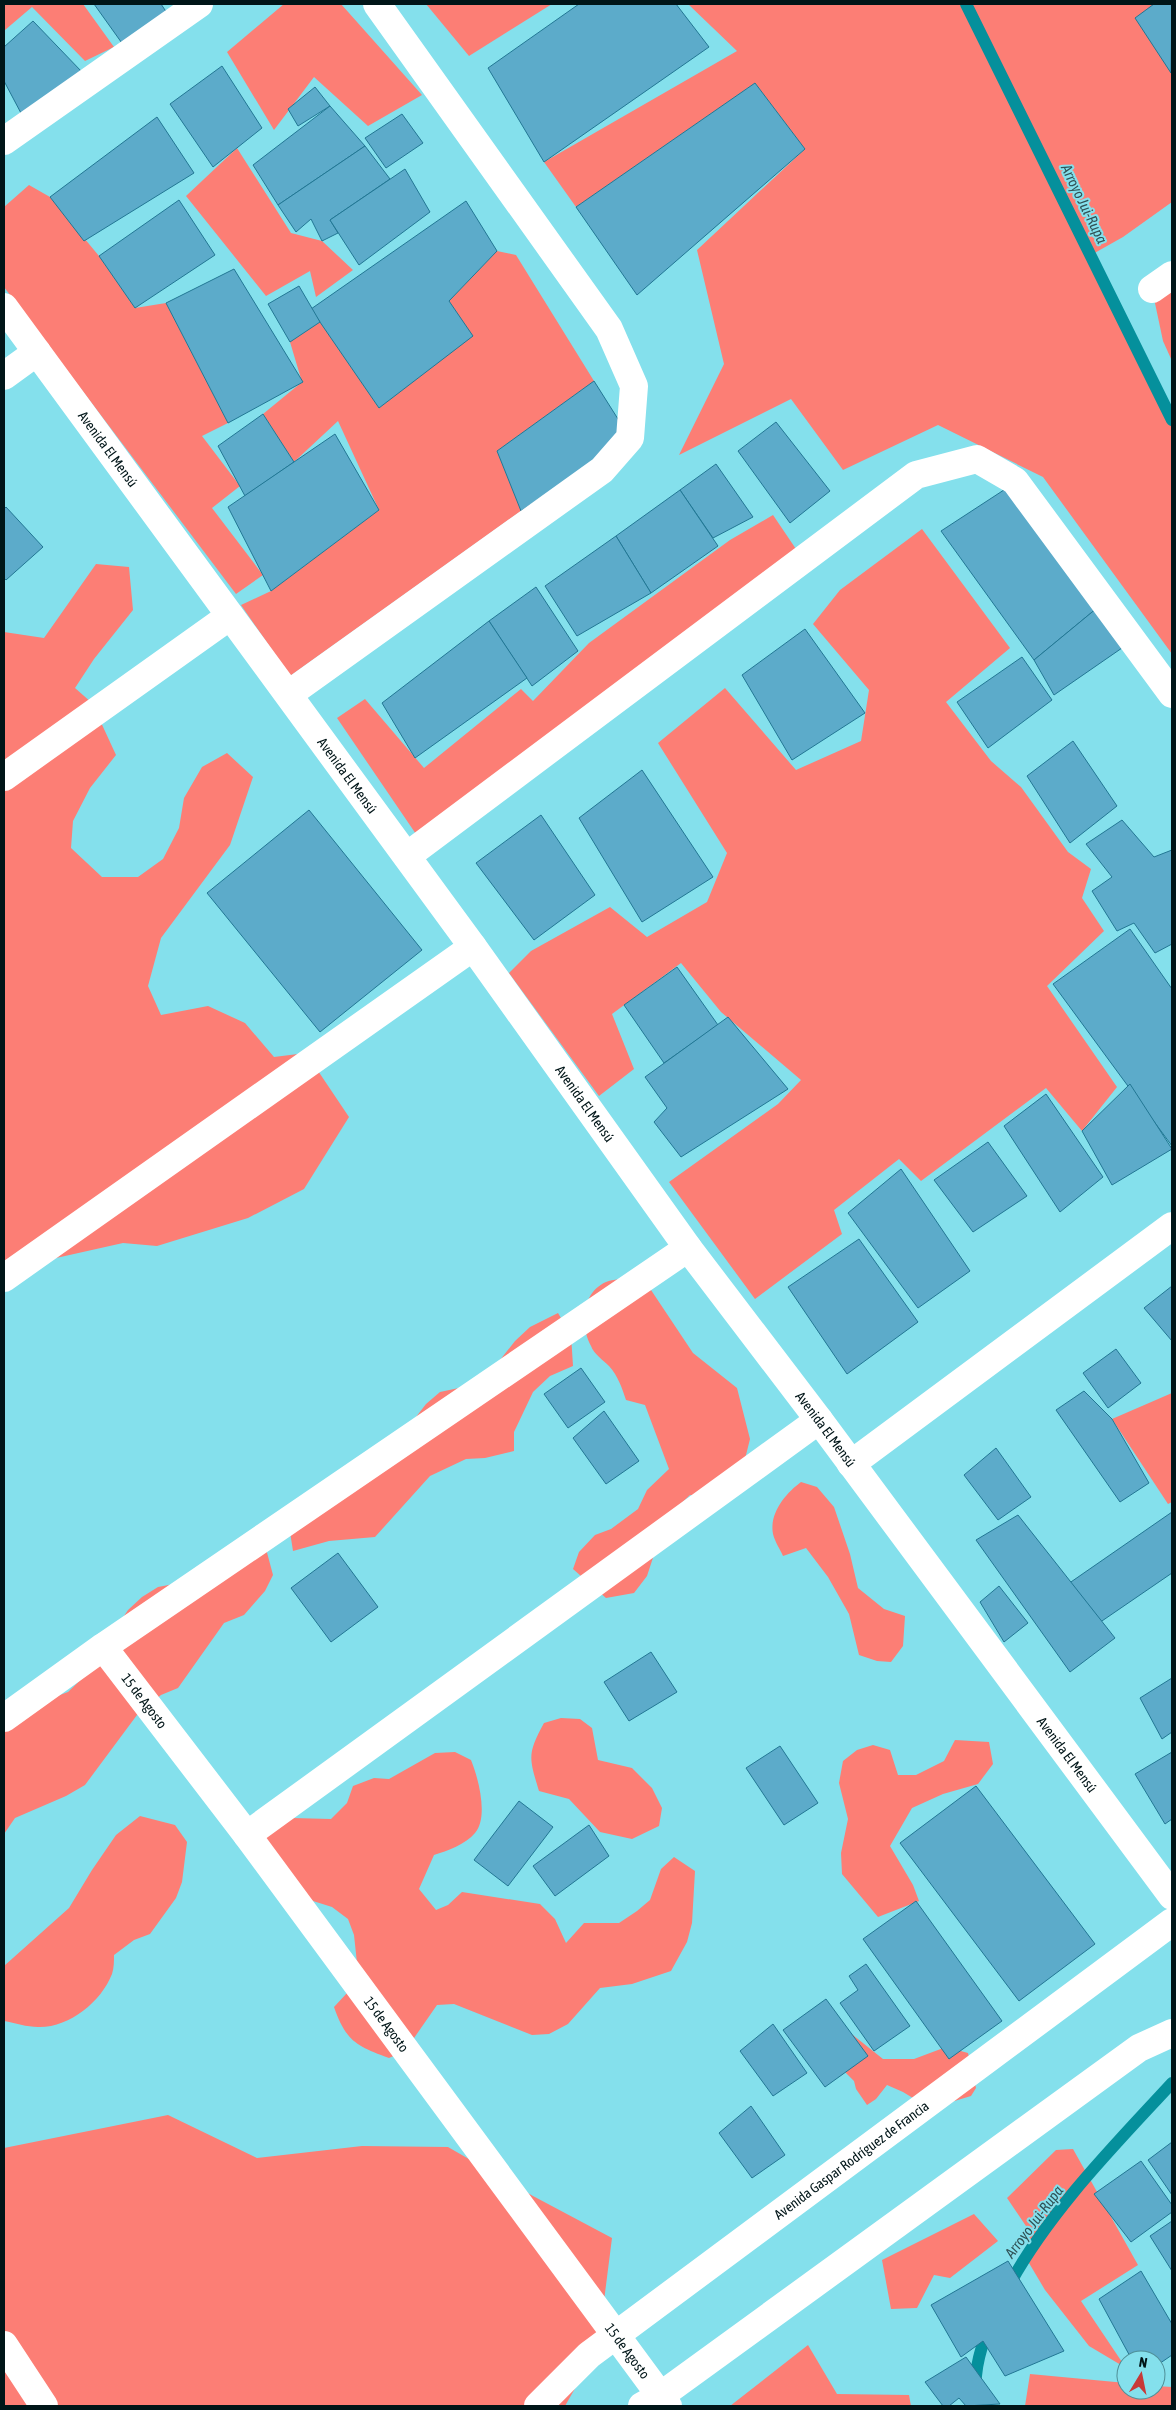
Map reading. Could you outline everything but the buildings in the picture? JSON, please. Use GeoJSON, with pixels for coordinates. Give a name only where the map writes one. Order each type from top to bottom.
{"type":"FeatureCollection","features":[{"type":"Feature","properties":{"kind":"street"},"geometry":{"type":"LineString","coordinates":[[4,141],[199,4]]}},
{"type":"Feature","properties":{"kind":"street"},"geometry":{"type":"LineString","coordinates":[[289,694],[602,470],[630,438],[634,386],[609,329],[378,4]]}},
{"type":"Feature","properties":{"kind":"street","name":"Avenida El Mensú"},"geometry":{"type":"LineString","coordinates":[[4,307],[474,947],[688,1248],[819,1420],[1172,1896]]}},
{"type":"Feature","properties":{"kind":"street"},"geometry":{"type":"LineString","coordinates":[[4,376],[37,352]]}},
{"type":"Feature","properties":{"kind":"street"},"geometry":{"type":"LineString","coordinates":[[407,856],[916,475],[976,459],[1015,481],[1172,694]]}},
{"type":"Feature","properties":{"kind":"street"},"geometry":{"type":"LineString","coordinates":[[4,777],[230,616]]}},
{"type":"Feature","properties":{"kind":"street"},"geometry":{"type":"LineString","coordinates":[[4,1278],[474,947]]}},
{"type":"Feature","properties":{"kind":"street"},"geometry":{"type":"LineString","coordinates":[[851,1464],[1172,1226]]}},
{"type":"Feature","properties":{"kind":"street"},"geometry":{"type":"LineString","coordinates":[[4,1718],[103,1647],[688,1248]]}},
{"type":"Feature","properties":{"kind":"street"},"geometry":{"type":"LineString","coordinates":[[248,1835],[819,1420]]}},
{"type":"Feature","properties":{"kind":"street","name":"15 de Agosto"},"geometry":{"type":"LineString","coordinates":[[103,1647],[248,1835],[615,2336],[656,2403]]}},
{"type":"Feature","properties":{"kind":"street","name":"Avenida Gaspar Rodríguez de Francia"},"geometry":{"type":"LineString","coordinates":[[538,2406],[590,2355],[1172,1922]]}},
{"type":"Feature","properties":{"kind":"street"},"geometry":{"type":"LineString","coordinates":[[656,2403],[1139,2048],[1172,2033]]}},
{"type":"Feature","properties":{"kind":"street"},"geometry":{"type":"LineString","coordinates":[[4,2345],[44,2406]]}},
{"type":"Feature","properties":{"kind":"shaded area"},"geometry":{"type":"Polygon","coordinates":[[[4,4],[83,4],[114,47],[85,61],[32,7],[5,30],[4,4]]]}},
{"type":"Feature","properties":{"kind":"shaded area"},"geometry":{"type":"Polygon","coordinates":[[[284,4],[341,4],[422,95],[368,126],[314,77],[274,130],[227,52],[284,4]]]}},
{"type":"Feature","properties":{"kind":"shaded area"},"geometry":{"type":"Polygon","coordinates":[[[426,4],[552,4],[469,56],[426,4]]]}},
{"type":"Feature","properties":{"kind":"shaded area"},"geometry":{"type":"Polygon","coordinates":[[[688,4],[1172,4],[1172,202],[1123,237],[1091,255],[1172,428],[1172,654],[1043,477],[938,425],[843,470],[791,399],[679,455],[724,364],[697,250],[805,149],[755,83],[576,207],[544,162],[737,51],[688,4]]]}},
{"type":"Feature","properties":{"kind":"shaded area"},"geometry":{"type":"Polygon","coordinates":[[[237,148],[291,233],[322,241],[353,270],[316,297],[310,271],[266,296],[186,196],[237,148]]]}},
{"type":"Feature","properties":{"kind":"shaded area"},"geometry":{"type":"Polygon","coordinates":[[[29,185],[50,197],[99,256],[135,308],[166,303],[228,423],[202,436],[240,486],[212,508],[263,575],[236,594],[4,287],[4,207],[29,185]]]}},
{"type":"Feature","properties":{"kind":"shaded area"},"geometry":{"type":"Polygon","coordinates":[[[497,251],[516,255],[594,381],[497,451],[521,511],[290,676],[241,605],[271,591],[379,510],[338,421],[294,462],[263,414],[302,382],[290,342],[320,322],[379,408],[472,336],[449,301],[497,251]]]}},
{"type":"Feature","properties":{"kind":"shaded area"},"geometry":{"type":"Polygon","coordinates":[[[1172,277],[1172,361],[1163,341],[1152,289],[1172,277]]]}},
{"type":"Feature","properties":{"kind":"shaded area"},"geometry":{"type":"Polygon","coordinates":[[[773,515],[798,552],[418,837],[337,718],[365,699],[424,768],[521,689],[533,701],[589,643],[730,540],[773,515]]]}},
{"type":"Feature","properties":{"kind":"shaded area"},"geometry":{"type":"Polygon","coordinates":[[[922,529],[1010,648],[946,702],[991,761],[1021,787],[1068,852],[1091,869],[1082,898],[1104,931],[1047,986],[1117,1087],[1082,1131],[1046,1088],[921,1181],[899,1159],[834,1210],[842,1234],[755,1299],[669,1182],[778,1104],[801,1080],[721,1012],[681,963],[612,1014],[634,1069],[599,1096],[509,973],[531,951],[610,907],[647,937],[707,902],[727,853],[658,743],[725,688],[796,770],[861,741],[869,690],[813,624],[840,590],[922,529]]]}},
{"type":"Feature","properties":{"kind":"shaded area"},"geometry":{"type":"Polygon","coordinates":[[[96,564],[129,567],[133,610],[94,659],[75,688],[92,703],[116,755],[90,788],[73,821],[71,848],[102,877],[138,877],[163,859],[179,828],[184,798],[202,767],[227,753],[253,777],[230,845],[161,938],[148,986],[161,1015],[208,1006],[245,1023],[274,1057],[306,1053],[349,1117],[304,1189],[248,1218],[157,1246],[123,1243],[16,1267],[4,1266],[4,632],[44,638],[96,564]]]}},
{"type":"Feature","properties":{"kind":"shaded area"},"geometry":{"type":"Polygon","coordinates":[[[632,1278],[649,1287],[693,1353],[737,1388],[750,1439],[742,1471],[707,1497],[690,1495],[666,1518],[647,1576],[634,1593],[606,1598],[573,1569],[579,1552],[595,1535],[611,1529],[638,1509],[647,1490],[669,1469],[645,1405],[626,1400],[615,1374],[592,1349],[585,1329],[584,1320],[587,1302],[598,1287],[609,1281],[632,1278]]]}},
{"type":"Feature","properties":{"kind":"shaded area"},"geometry":{"type":"Polygon","coordinates":[[[558,1313],[571,1335],[573,1366],[550,1376],[533,1392],[514,1432],[514,1451],[485,1458],[466,1459],[430,1476],[375,1537],[329,1541],[293,1551],[288,1519],[399,1439],[426,1404],[440,1392],[482,1383],[515,1341],[530,1327],[558,1313]]]}},
{"type":"Feature","properties":{"kind":"shaded area"},"geometry":{"type":"Polygon","coordinates":[[[1172,1393],[1172,1502],[1168,1504],[1112,1419],[1172,1393]]]}},
{"type":"Feature","properties":{"kind":"shaded area"},"geometry":{"type":"Polygon","coordinates":[[[801,1482],[817,1487],[834,1507],[850,1554],[858,1588],[884,1609],[905,1616],[903,1646],[891,1662],[877,1661],[859,1655],[849,1614],[828,1577],[806,1548],[783,1556],[776,1543],[772,1526],[776,1511],[784,1498],[801,1482]]]}},
{"type":"Feature","properties":{"kind":"shaded area"},"geometry":{"type":"Polygon","coordinates":[[[265,1545],[273,1575],[265,1591],[244,1615],[224,1623],[178,1688],[161,1695],[137,1715],[85,1785],[66,1796],[15,1818],[4,1834],[4,1722],[25,1708],[68,1692],[94,1667],[104,1646],[128,1610],[142,1597],[158,1587],[179,1583],[265,1545]]]}},
{"type":"Feature","properties":{"kind":"shaded area"},"geometry":{"type":"Polygon","coordinates":[[[561,1718],[580,1719],[592,1728],[598,1760],[632,1768],[652,1788],[662,1808],[659,1826],[632,1839],[600,1832],[569,1799],[539,1791],[533,1771],[532,1749],[544,1723],[561,1718]]]}},
{"type":"Feature","properties":{"kind":"shaded area"},"geometry":{"type":"Polygon","coordinates":[[[955,1740],[989,1742],[993,1764],[978,1784],[943,1794],[912,1808],[890,1846],[913,1885],[919,1901],[878,1917],[842,1874],[841,1853],[848,1819],[839,1783],[843,1761],[857,1750],[873,1745],[890,1750],[898,1775],[916,1775],[944,1761],[955,1740]]]}},
{"type":"Feature","properties":{"kind":"shaded area"},"geometry":{"type":"Polygon","coordinates":[[[455,1752],[471,1760],[477,1776],[481,1797],[481,1817],[475,1833],[467,1841],[434,1855],[419,1889],[436,1910],[448,1905],[462,1892],[540,1904],[555,1919],[566,1943],[584,1923],[619,1923],[637,1911],[650,1900],[661,1869],[674,1857],[695,1871],[692,1923],[687,1942],[671,1971],[632,1984],[600,1988],[568,2024],[549,2034],[532,2035],[454,2004],[437,2005],[405,2051],[389,2058],[368,2050],[354,2041],[343,2028],[334,2007],[347,1993],[357,1963],[354,1935],[348,1919],[332,1907],[313,1901],[265,1862],[260,1845],[274,1823],[292,1818],[331,1819],[347,1803],[353,1786],[374,1778],[389,1779],[435,1753],[455,1752]]]}},
{"type":"Feature","properties":{"kind":"shaded area"},"geometry":{"type":"Polygon","coordinates":[[[140,1816],[175,1825],[187,1842],[182,1882],[176,1898],[150,1934],[134,1940],[114,1955],[113,1972],[107,1984],[92,2003],[82,2011],[72,2018],[50,2026],[34,2027],[4,2021],[4,1966],[69,1908],[116,1835],[140,1816]]]}},
{"type":"Feature","properties":{"kind":"shaded area"},"geometry":{"type":"Polygon","coordinates":[[[839,2024],[883,2059],[914,2059],[946,2047],[968,2053],[976,2088],[971,2096],[938,2106],[921,2103],[887,2085],[876,2099],[867,2105],[856,2089],[854,2081],[844,2071],[839,2024]]]}},
{"type":"Feature","properties":{"kind":"shaded area"},"geometry":{"type":"Polygon","coordinates":[[[168,2115],[257,2158],[362,2146],[448,2147],[533,2196],[612,2238],[598,2348],[565,2406],[4,2406],[4,2148],[168,2115]]]}},
{"type":"Feature","properties":{"kind":"shaded area"},"geometry":{"type":"Polygon","coordinates":[[[1073,2149],[1138,2265],[1081,2301],[1116,2353],[1116,2362],[1089,2346],[1045,2290],[1026,2258],[1028,2229],[1007,2198],[1056,2150],[1073,2149]]]}},
{"type":"Feature","properties":{"kind":"shaded area"},"geometry":{"type":"Polygon","coordinates":[[[974,2214],[998,2241],[950,2278],[934,2275],[917,2308],[891,2309],[882,2260],[974,2214]]]}},
{"type":"Feature","properties":{"kind":"shaded area"},"geometry":{"type":"Polygon","coordinates":[[[808,2345],[837,2394],[909,2395],[911,2406],[730,2406],[808,2345]]]}},
{"type":"Feature","properties":{"kind":"shaded area"},"geometry":{"type":"Polygon","coordinates":[[[1030,2374],[1116,2382],[1116,2400],[1166,2400],[1166,2387],[1172,2387],[1172,2406],[1025,2406],[1030,2374]]]}},
{"type":"Feature","properties":{"kind":"waterway","name":"Arroyo Jui-Rupa"},"geometry":{"type":"LineString","coordinates":[[966,4],[1172,420]]}},
{"type":"Feature","properties":{"kind":"waterway","name":"Arroyo Jui-Rupa"},"geometry":{"type":"LineString","coordinates":[[1008,2287],[1043,2232],[1063,2205],[1172,2083]]}},
{"type":"Feature","properties":{"kind":"waterway","name":"Arroyo Jui-Rupa"},"geometry":{"type":"LineString","coordinates":[[976,2406],[977,2366],[989,2327]]}}]}
